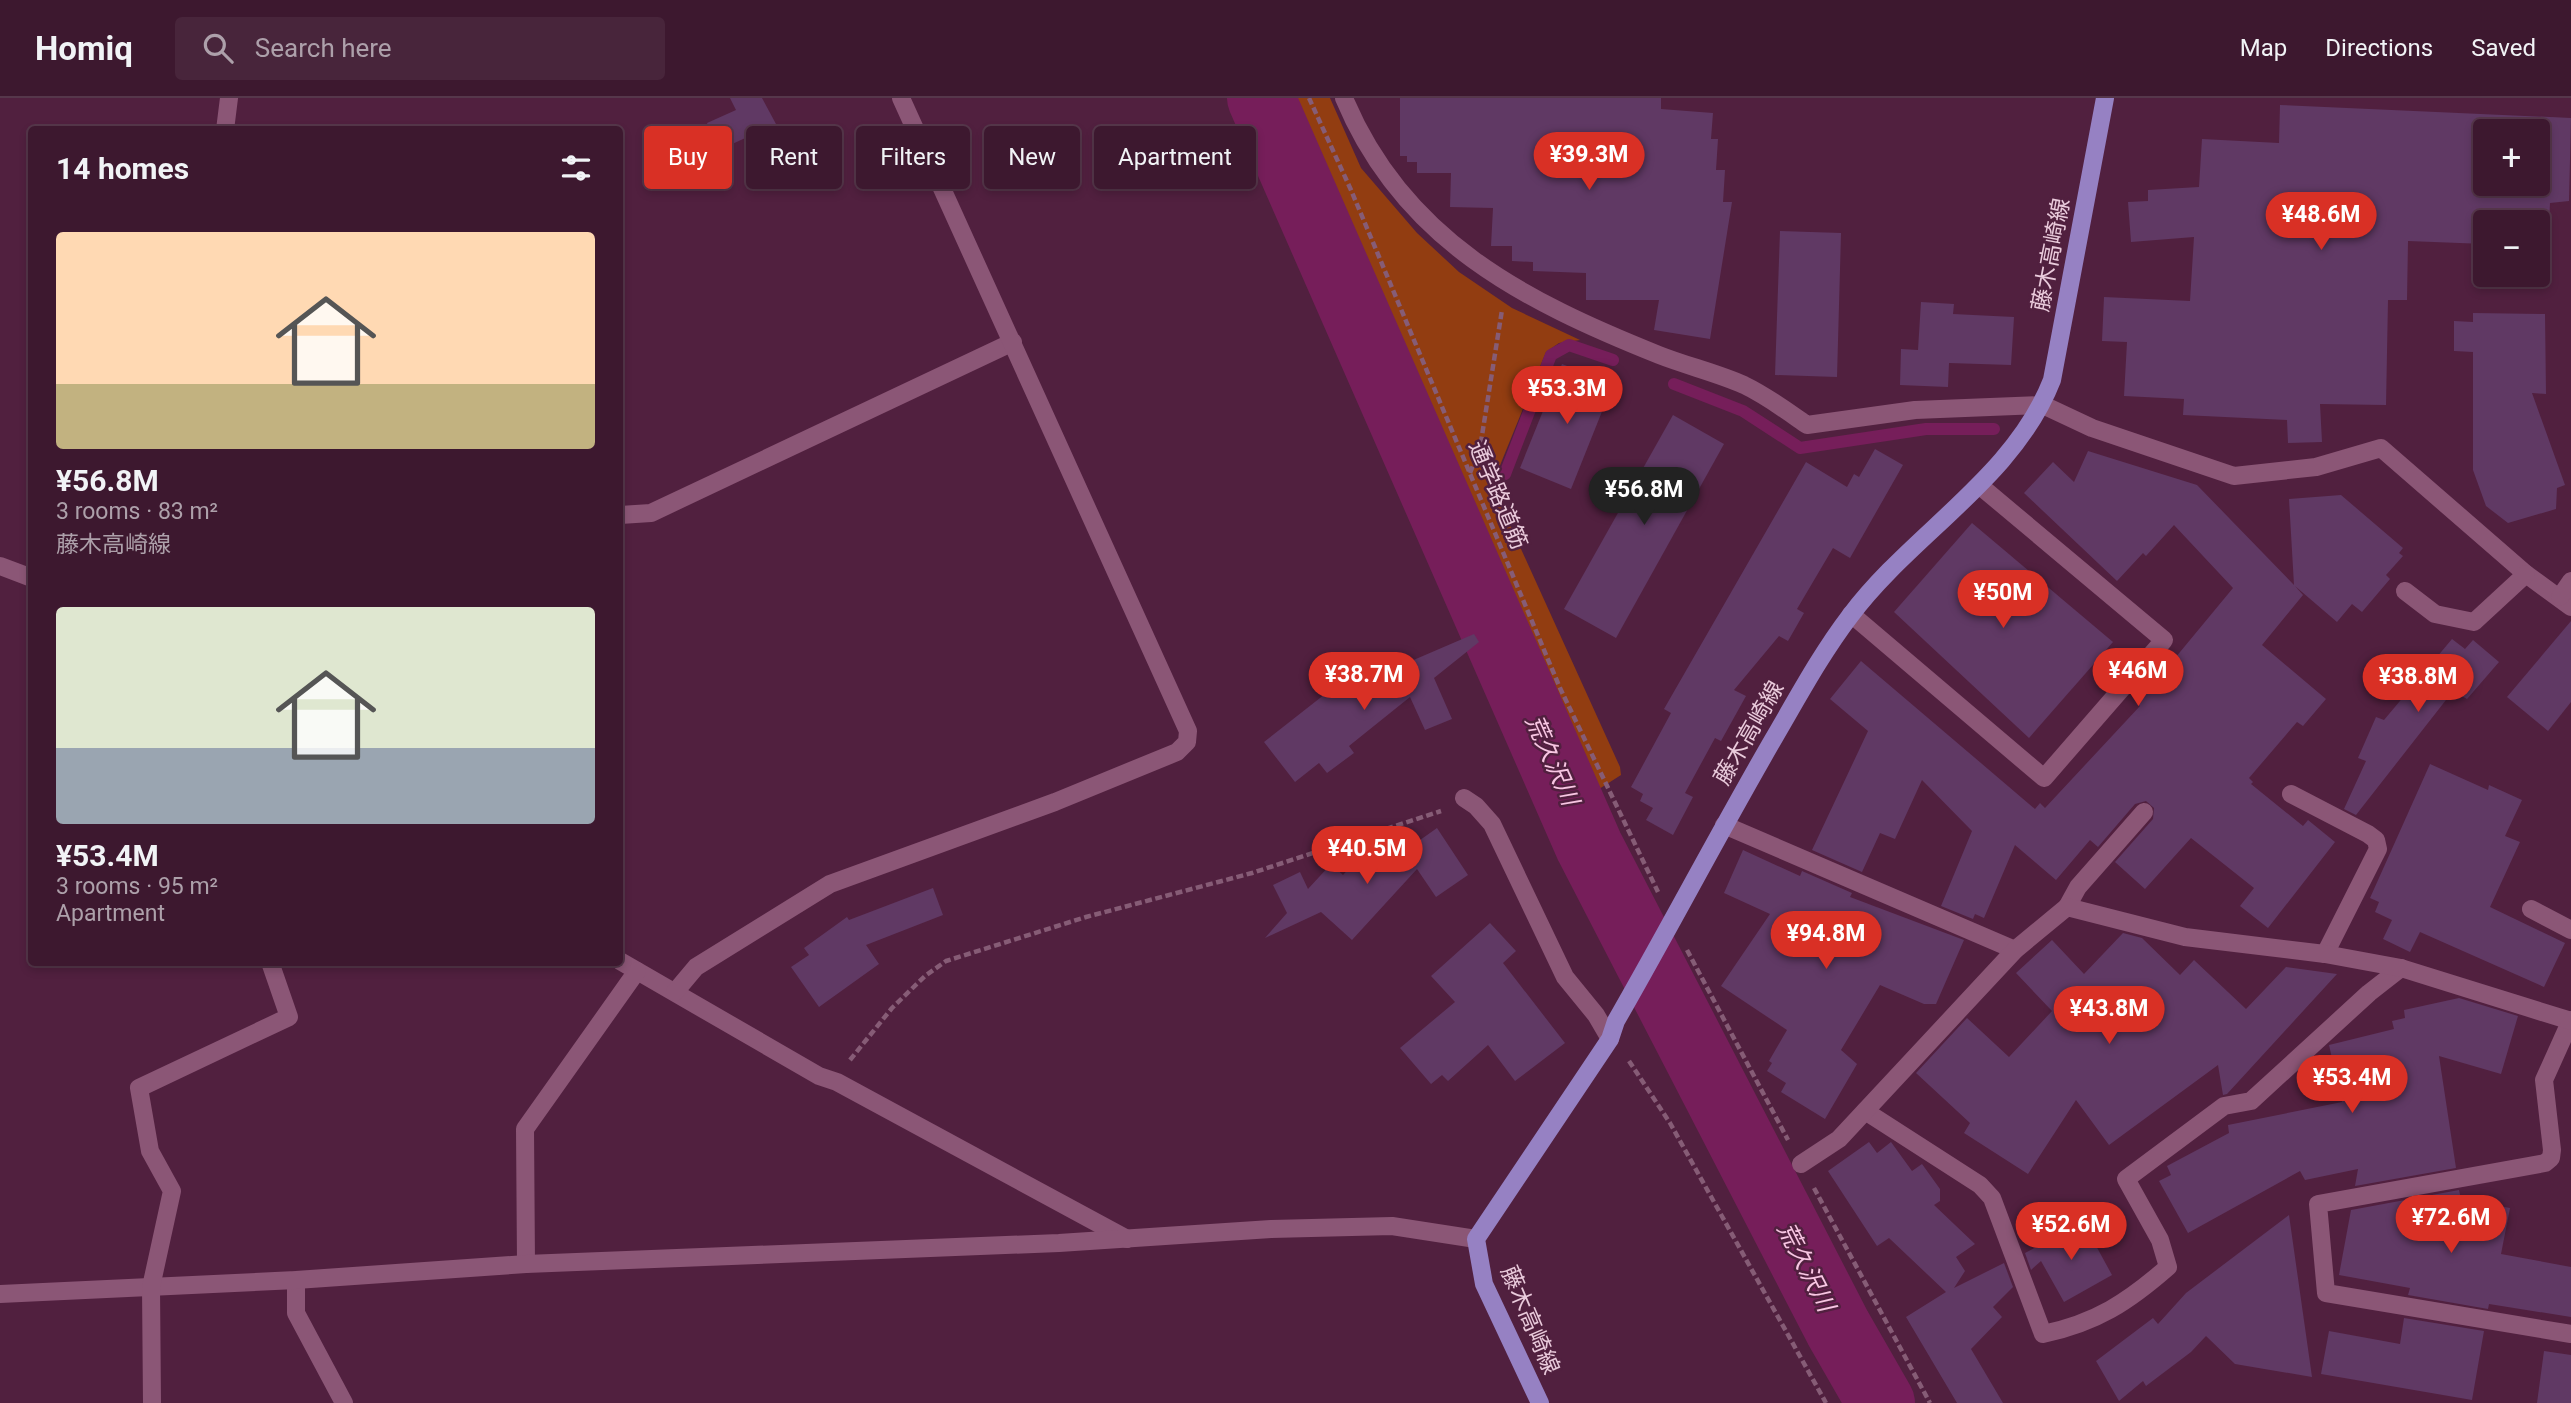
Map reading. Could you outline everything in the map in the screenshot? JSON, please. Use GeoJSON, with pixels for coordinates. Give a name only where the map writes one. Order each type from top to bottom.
{"type":"FeatureCollection","features":[{"type":"Feature","properties":{"kind":"main road","name":"藤木高崎線"},"geometry":{"type":"LineString","coordinates":[[1540,1403],[1485,1284],[1476,1239],[1611,1039],[1616,1021],[1724,825],[1825,652],[1851,614],[1899,559],[1979,485],[2043,405],[2052,380],[2105,98]]}},
{"type":"Feature","properties":{"kind":"street"},"geometry":{"type":"LineString","coordinates":[[226,126],[229,98]]}},
{"type":"Feature","properties":{"kind":"street"},"geometry":{"type":"LineString","coordinates":[[675,992],[696,967],[830,884],[1055,802],[1177,752],[1186,742],[1188,731],[901,98]]}},
{"type":"Feature","properties":{"kind":"street"},"geometry":{"type":"LineString","coordinates":[[1344,98],[1369,152],[1394,184],[1438,230],[1494,276],[1561,313],[1661,355],[1744,385],[1807,425],[1915,410],[2043,405],[2083,424],[2223,475],[2244,477],[2316,467],[2381,448],[2526,574],[2565,602],[2571,581]]}},
{"type":"Feature","properties":{"kind":"street"},"geometry":{"type":"LineString","coordinates":[[623,515],[651,513],[1013,342]]}},
{"type":"Feature","properties":{"kind":"street"},"geometry":{"type":"LineString","coordinates":[[1851,614],[2044,778],[2164,640],[1979,485]]}},
{"type":"Feature","properties":{"kind":"street"},"geometry":{"type":"LineString","coordinates":[[0,566],[28,576]]}},
{"type":"Feature","properties":{"kind":"street"},"geometry":{"type":"LineString","coordinates":[[2405,591],[2435,614],[2474,622],[2526,574]]}},
{"type":"Feature","properties":{"kind":"street"},"geometry":{"type":"LineString","coordinates":[[2291,794],[2368,834],[2375,840],[2378,849],[2325,954]]}},
{"type":"Feature","properties":{"kind":"street"},"geometry":{"type":"LineString","coordinates":[[1464,798],[1476,806],[1492,824],[1565,977],[1596,1015],[1611,1039]]}},
{"type":"Feature","properties":{"kind":"street"},"geometry":{"type":"LineString","coordinates":[[1801,1164],[1839,1139],[2015,950],[2067,907],[2078,887],[2144,812]]}},
{"type":"Feature","properties":{"kind":"street"},"geometry":{"type":"LineString","coordinates":[[1724,825],[2015,950]]}},
{"type":"Feature","properties":{"kind":"street"},"geometry":{"type":"LineString","coordinates":[[2067,907],[2185,937],[2325,954],[2401,968],[2571,1020],[2544,1080],[2552,1150],[2551,1158],[2545,1163],[2318,1204],[2326,1293],[2571,1334]]}},
{"type":"Feature","properties":{"kind":"street"},"geometry":{"type":"LineString","coordinates":[[2530,909],[2571,930]]}},
{"type":"Feature","properties":{"kind":"street"},"geometry":{"type":"LineString","coordinates":[[623,963],[819,1076],[837,1082],[1127,1239]]}},
{"type":"Feature","properties":{"kind":"street"},"geometry":{"type":"LineString","coordinates":[[152,1403],[151,1287],[172,1191],[150,1150],[139,1088],[289,1017],[271,966]]}},
{"type":"Feature","properties":{"kind":"street"},"geometry":{"type":"LineString","coordinates":[[1865,1111],[1980,1185],[1992,1198],[2043,1334],[2079,1327],[2122,1303],[2168,1267],[2160,1240],[2126,1180],[2224,1106],[2251,1101],[2369,993],[2401,968]]}},
{"type":"Feature","properties":{"kind":"street"},"geometry":{"type":"LineString","coordinates":[[526,1264],[525,1129],[637,971]]}},
{"type":"Feature","properties":{"kind":"street"},"geometry":{"type":"LineString","coordinates":[[0,1294],[296,1280],[526,1264],[1127,1239],[1271,1229],[1392,1226],[1476,1239]]}},
{"type":"Feature","properties":{"kind":"street"},"geometry":{"type":"LineString","coordinates":[[296,1280],[296,1312],[344,1403]]}},
{"type":"Feature","properties":{"kind":"path","name":"通学路道筋"},"geometry":{"type":"LineString","coordinates":[[1309,98],[1560,688],[1663,903]]}},
{"type":"Feature","properties":{"kind":"path"},"geometry":{"type":"LineString","coordinates":[[1470,473],[1480,448],[1503,302]]}},
{"type":"Feature","properties":{"kind":"path"},"geometry":{"type":"LineString","coordinates":[[837,1082],[852,1056],[892,1008],[925,976],[946,961],[1086,918],[1252,873],[1449,808],[1464,798]]}},
{"type":"Feature","properties":{"kind":"path"},"geometry":{"type":"LineString","coordinates":[[1611,1039],[1647,1083],[1826,1403]]}},
{"type":"Feature","properties":{"kind":"shaded area"},"geometry":{"type":"Polygon","coordinates":[[[1288,98],[1330,98],[1361,168],[1417,233],[1459,272],[1512,308],[1580,340],[1559,343],[1546,352],[1492,485],[1620,767],[1621,775],[1599,789],[1617,827],[1611,830],[1337,201],[1288,98]]]}},
{"type":"Feature","properties":{"kind":"building"},"geometry":{"type":"Polygon","coordinates":[[[730,98],[762,98],[776,124],[746,126],[746,138],[732,144],[732,126],[708,126],[707,123],[736,110],[730,98]]]}},
{"type":"Feature","properties":{"kind":"building"},"geometry":{"type":"Polygon","coordinates":[[[1400,98],[1661,98],[1661,109],[1713,113],[1711,139],[1718,139],[1716,170],[1725,170],[1723,202],[1732,202],[1710,339],[1654,330],[1659,300],[1586,300],[1586,273],[1533,271],[1533,262],[1512,261],[1512,246],[1491,246],[1493,208],[1450,207],[1451,173],[1417,173],[1417,162],[1407,162],[1407,156],[1400,156],[1400,98]]]}},
{"type":"Feature","properties":{"kind":"building"},"geometry":{"type":"Polygon","coordinates":[[[2280,105],[2571,118],[2569,201],[2550,203],[2550,210],[2473,210],[2473,244],[2408,241],[2407,300],[2388,300],[2386,405],[2320,404],[2322,442],[2288,443],[2287,420],[2183,415],[2184,399],[2124,396],[2127,342],[2102,341],[2104,297],[2190,301],[2194,237],[2131,242],[2128,202],[2148,201],[2148,190],[2199,187],[2202,139],[2279,143],[2280,105]]]}},
{"type":"Feature","properties":{"kind":"building"},"geometry":{"type":"Polygon","coordinates":[[[1780,231],[1841,233],[1837,377],[1775,375],[1780,231]]]}},
{"type":"Feature","properties":{"kind":"building"},"geometry":{"type":"Polygon","coordinates":[[[1921,302],[1954,304],[1953,314],[2014,317],[2011,365],[1949,363],[1948,387],[1900,385],[1901,349],[1918,350],[1921,302]]]}},
{"type":"Feature","properties":{"kind":"building"},"geometry":{"type":"Polygon","coordinates":[[[2473,313],[2545,314],[2546,394],[2532,393],[2565,485],[2557,488],[2556,509],[2508,523],[2486,506],[2473,470],[2473,352],[2454,351],[2454,321],[2473,322],[2473,313]]]}},
{"type":"Feature","properties":{"kind":"building"},"geometry":{"type":"Polygon","coordinates":[[[1562,364],[1613,384],[1571,489],[1520,468],[1562,364]]]}},
{"type":"Feature","properties":{"kind":"building"},"geometry":{"type":"Polygon","coordinates":[[[1673,415],[1724,444],[1616,638],[1564,609],[1673,415]]]}},
{"type":"Feature","properties":{"kind":"building"},"geometry":{"type":"Polygon","coordinates":[[[1875,449],[1903,465],[1850,558],[1833,548],[1797,609],[1804,613],[1788,641],[1779,636],[1734,690],[1746,696],[1721,741],[1715,738],[1685,793],[1693,797],[1673,835],[1646,820],[1653,808],[1640,801],[1643,794],[1631,787],[1671,713],[1664,709],[1806,462],[1847,487],[1854,474],[1859,477],[1875,449]]]}},
{"type":"Feature","properties":{"kind":"building"},"geometry":{"type":"Polygon","coordinates":[[[2088,451],[2197,485],[2294,585],[2289,499],[2341,495],[2403,548],[2399,553],[2403,556],[2386,575],[2390,579],[2362,612],[2352,604],[2337,622],[2295,586],[2303,595],[2262,645],[2326,699],[2303,726],[2297,722],[2249,778],[2253,782],[2251,784],[2303,826],[2308,820],[2335,842],[2268,928],[2240,906],[2254,888],[2191,838],[2145,889],[2115,862],[2153,819],[2154,808],[2146,801],[2135,804],[2098,847],[2090,840],[2056,880],[2015,845],[1984,918],[1975,914],[1973,919],[1941,906],[1972,831],[1922,780],[1895,839],[1880,833],[1862,872],[1812,850],[1868,731],[1830,699],[1861,661],[2035,809],[2040,803],[2045,808],[2140,706],[2137,704],[2233,588],[2174,525],[2146,556],[2143,553],[2117,581],[2024,493],[2053,462],[2074,482],[2088,451]]]}},
{"type":"Feature","properties":{"kind":"building"},"geometry":{"type":"Polygon","coordinates":[[[1972,523],[2113,642],[2029,738],[1894,612],[1972,523]]]}},
{"type":"Feature","properties":{"kind":"building"},"geometry":{"type":"Polygon","coordinates":[[[2571,621],[2571,702],[2548,731],[2507,697],[2571,621]]]}},
{"type":"Feature","properties":{"kind":"building"},"geometry":{"type":"Polygon","coordinates":[[[1474,634],[1479,642],[1434,678],[1452,719],[1425,730],[1410,697],[1349,746],[1354,753],[1327,773],[1319,763],[1295,782],[1264,742],[1334,687],[1338,692],[1356,678],[1360,683],[1474,634]]]}},
{"type":"Feature","properties":{"kind":"building"},"geometry":{"type":"Polygon","coordinates":[[[2452,639],[2465,649],[2473,640],[2499,662],[2467,699],[2453,691],[2356,815],[2344,809],[2366,761],[2358,758],[2376,717],[2384,720],[2452,639]]]}},
{"type":"Feature","properties":{"kind":"building"},"geometry":{"type":"Polygon","coordinates":[[[2430,764],[2488,790],[2489,785],[2522,800],[2505,836],[2520,842],[2490,907],[2565,943],[2544,987],[2420,932],[2410,952],[2383,939],[2392,920],[2375,912],[2379,902],[2370,898],[2430,764]]]}},
{"type":"Feature","properties":{"kind":"building"},"geometry":{"type":"Polygon","coordinates":[[[1437,828],[1468,875],[1436,897],[1417,869],[1352,940],[1321,912],[1265,938],[1287,913],[1273,885],[1300,872],[1308,889],[1331,864],[1343,875],[1365,851],[1382,867],[1437,828]]]}},
{"type":"Feature","properties":{"kind":"building"},"geometry":{"type":"Polygon","coordinates":[[[1743,850],[1800,876],[1802,871],[1852,893],[1850,897],[1964,940],[1936,1004],[1924,1004],[1880,985],[1841,1050],[1857,1064],[1825,1119],[1781,1092],[1786,1083],[1767,1071],[1772,1063],[1769,1061],[1787,1030],[1721,986],[1770,914],[1724,893],[1743,850]]]}},
{"type":"Feature","properties":{"kind":"building"},"geometry":{"type":"Polygon","coordinates":[[[933,888],[943,915],[866,945],[879,964],[819,1007],[791,967],[809,955],[804,948],[847,917],[849,920],[933,888]]]}},
{"type":"Feature","properties":{"kind":"building"},"geometry":{"type":"Polygon","coordinates":[[[1490,923],[1516,951],[1503,963],[1565,1043],[1515,1081],[1488,1045],[1448,1081],[1442,1075],[1431,1084],[1400,1048],[1455,1002],[1431,976],[1490,923]]]}},
{"type":"Feature","properties":{"kind":"building"},"geometry":{"type":"Polygon","coordinates":[[[2123,933],[2142,938],[2180,975],[2194,960],[2246,1009],[2286,967],[2337,974],[2227,1094],[2223,1095],[2218,1065],[2109,1145],[2076,1100],[2028,1174],[1964,1133],[1970,1123],[1916,1073],[1967,1018],[2009,1057],[2052,1011],[2016,973],[2052,940],[2084,974],[2123,933]]]}},
{"type":"Feature","properties":{"kind":"building"},"geometry":{"type":"Polygon","coordinates":[[[2459,998],[2518,1016],[2501,1074],[2439,1056],[2456,1168],[2355,1186],[2358,1169],[2305,1180],[2300,1171],[2188,1233],[2159,1181],[2171,1175],[2167,1166],[2229,1133],[2228,1125],[2342,1102],[2329,1045],[2394,1029],[2392,1021],[2405,1018],[2404,1010],[2459,998]]]}},
{"type":"Feature","properties":{"kind":"building"},"geometry":{"type":"Polygon","coordinates":[[[1869,1142],[1877,1153],[1891,1142],[1912,1171],[1922,1164],[1940,1189],[1940,1201],[1934,1205],[1975,1244],[1956,1257],[1965,1271],[1954,1288],[2004,1263],[2013,1287],[1993,1307],[2002,1317],[1971,1349],[2003,1403],[1957,1403],[1906,1317],[1946,1292],[1889,1238],[1877,1246],[1828,1171],[1869,1142]]]}},
{"type":"Feature","properties":{"kind":"building"},"geometry":{"type":"Polygon","coordinates":[[[2459,1190],[2461,1199],[2510,1208],[2501,1254],[2571,1267],[2571,1317],[2489,1304],[2488,1309],[2408,1295],[2410,1288],[2339,1275],[2351,1210],[2459,1190]]]}},
{"type":"Feature","properties":{"kind":"building"},"geometry":{"type":"Polygon","coordinates":[[[2289,1215],[2312,1377],[2235,1364],[2206,1336],[2191,1352],[2146,1386],[2143,1381],[2119,1401],[2096,1361],[2153,1318],[2158,1324],[2186,1293],[2289,1215]]]}},
{"type":"Feature","properties":{"kind":"building"},"geometry":{"type":"Polygon","coordinates":[[[2083,1222],[2112,1275],[2064,1302],[2041,1261],[2031,1270],[2025,1253],[2083,1222]]]}},
{"type":"Feature","properties":{"kind":"building"},"geometry":{"type":"Polygon","coordinates":[[[2404,1318],[2484,1331],[2472,1400],[2321,1374],[2329,1331],[2400,1344],[2404,1318]]]}},
{"type":"Feature","properties":{"kind":"building"},"geometry":{"type":"Polygon","coordinates":[[[2544,1351],[2571,1355],[2571,1403],[2537,1403],[2544,1351]]]}},
{"type":"Feature","properties":{"kind":"waterway","name":"荒久沢川"},"geometry":{"type":"LineString","coordinates":[[1261,98],[1589,846],[1838,1328],[1881,1403]]}},
{"type":"Feature","properties":{"kind":"waterway"},"geometry":{"type":"LineString","coordinates":[[1505,474],[1551,355],[1569,345],[1613,360]]}},
{"type":"Feature","properties":{"kind":"waterway"},"geometry":{"type":"LineString","coordinates":[[1674,384],[1743,411],[1800,448],[1926,429],[1994,429]]}}]}
